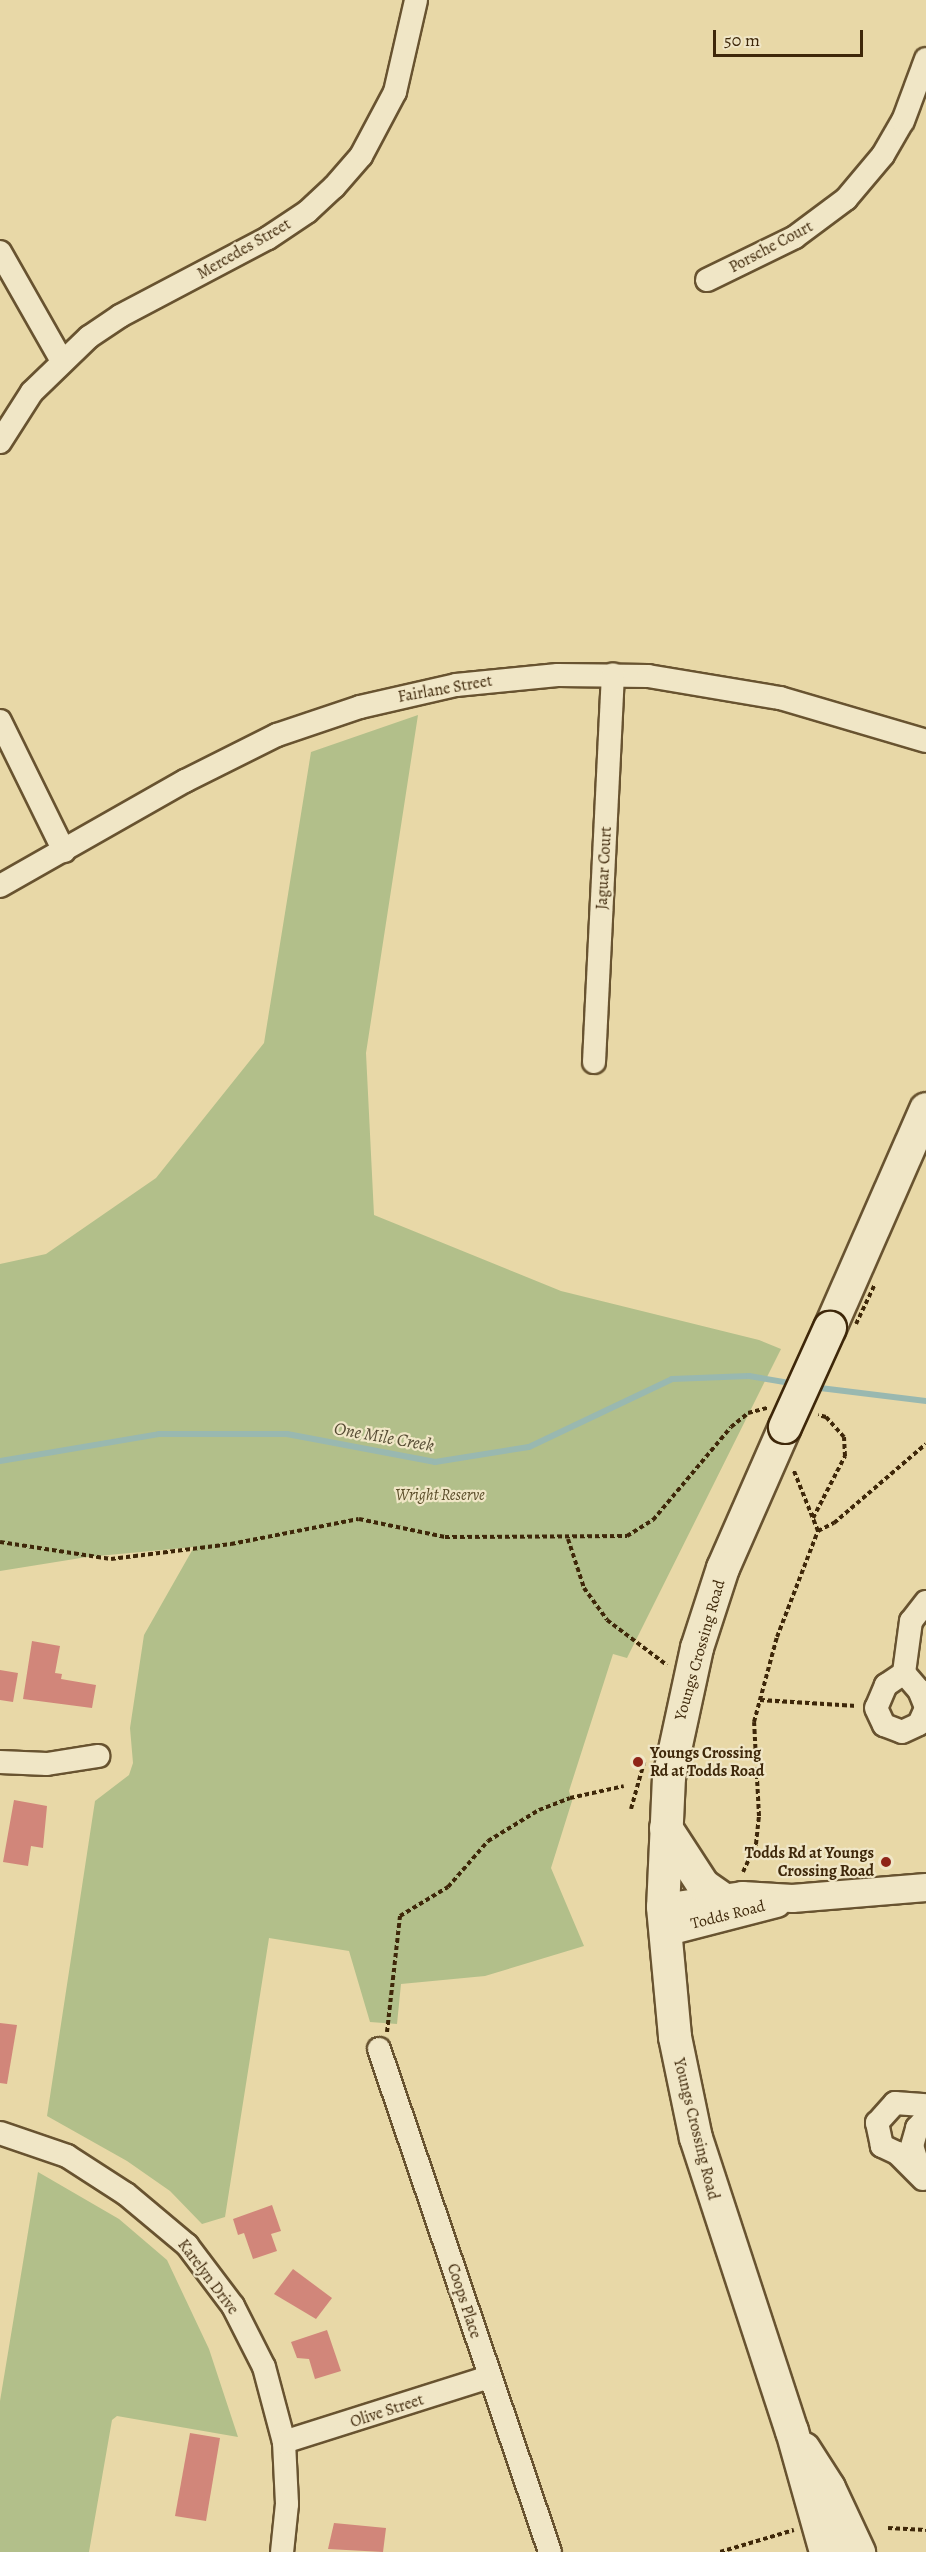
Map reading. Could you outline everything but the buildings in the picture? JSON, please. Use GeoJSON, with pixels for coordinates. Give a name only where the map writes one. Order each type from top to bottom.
{"type":"FeatureCollection","features":[{"type":"Feature","properties":{"kind":"main road","name":"Youngs Crossing Road"},"geometry":{"type":"LineString","coordinates":[[826,2552],[792,2430],[696,2138],[675,2037],[664,1919],[669,1777],[697,1648],[727,1558],[788,1415],[830,1328],[926,1109]]}},
{"type":"Feature","properties":{"kind":"main road"},"geometry":{"type":"LineString","coordinates":[[666,1828],[703,1885],[731,1888]]}},
{"type":"Feature","properties":{"kind":"main road","name":"Youngs Crossing Road"},"geometry":{"type":"LineString","coordinates":[[792,2430],[829,2488],[859,2552]]}},
{"type":"Feature","properties":{"kind":"street","name":"Mercedes Street"},"geometry":{"type":"LineString","coordinates":[[0,442],[32,392],[62,361],[120,316],[268,238],[307,212],[334,187],[361,156],[394,92],[406,57],[416,0]]}},
{"type":"Feature","properties":{"kind":"street","name":"Porsche Court"},"geometry":{"type":"LineString","coordinates":[[707,280],[795,237],[846,199],[883,155],[903,121],[926,59]]}},
{"type":"Feature","properties":{"kind":"street"},"geometry":{"type":"LineString","coordinates":[[0,252],[62,361]]}},
{"type":"Feature","properties":{"kind":"street","name":"Fairlane Street"},"geometry":{"type":"LineString","coordinates":[[0,886],[227,758],[320,719],[456,685],[558,675],[613,674],[693,681],[780,698],[926,741]]}},
{"type":"Feature","properties":{"kind":"street","name":"Jaguar Court"},"geometry":{"type":"LineString","coordinates":[[594,1062],[613,674]]}},
{"type":"Feature","properties":{"kind":"street"},"geometry":{"type":"LineString","coordinates":[[0,721],[64,851]]}},
{"type":"Feature","properties":{"kind":"street"},"geometry":{"type":"LineString","coordinates":[[904,1673],[919,1690],[926,1707],[919,1724],[902,1732],[884,1725],[876,1708],[886,1685],[904,1673],[911,1621],[926,1602]]}},
{"type":"Feature","properties":{"kind":"street"},"geometry":{"type":"LineString","coordinates":[[0,1762],[47,1764],[98,1756]]}},
{"type":"Feature","properties":{"kind":"street","name":"Todds Road"},"geometry":{"type":"LineString","coordinates":[[664,1919],[792,1898],[926,1887]]}},
{"type":"Feature","properties":{"kind":"street","name":"Todds Road"},"geometry":{"type":"LineString","coordinates":[[664,1919],[731,1888],[792,1898]]}},
{"type":"Feature","properties":{"kind":"street","name":"Coops Place"},"geometry":{"type":"LineString","coordinates":[[379,2049],[550,2552]]}},
{"type":"Feature","properties":{"kind":"street"},"geometry":{"type":"LineString","coordinates":[[924,2185],[897,2153],[882,2146],[877,2123],[895,2103],[926,2105]]}},
{"type":"Feature","properties":{"kind":"street"},"geometry":{"type":"LineString","coordinates":[[924,2185],[912,2146],[917,2128],[926,2118]]}},
{"type":"Feature","properties":{"kind":"street","name":"Karelyn Drive"},"geometry":{"type":"LineString","coordinates":[[0,2133],[67,2156],[126,2194],[187,2245],[233,2306],[264,2367],[284,2442],[287,2504],[282,2552]]}},
{"type":"Feature","properties":{"kind":"street","name":"Olive Street"},"geometry":{"type":"LineString","coordinates":[[284,2442],[489,2377]]}},
{"type":"Feature","properties":{"kind":"path"},"geometry":{"type":"LineString","coordinates":[[0,1542],[111,1559],[231,1544],[358,1519],[446,1537],[568,1539],[627,1536],[653,1520],[730,1427],[747,1413],[826,1417],[844,1437],[844,1456],[813,1518]]}},
{"type":"Feature","properties":{"kind":"path"},"geometry":{"type":"LineString","coordinates":[[818,1531],[834,1523],[926,1444]]}},
{"type":"Feature","properties":{"kind":"path"},"geometry":{"type":"LineString","coordinates":[[731,1888],[756,1844],[759,1816],[754,1722],[777,1637],[818,1531],[794,1474],[795,1465]]}},
{"type":"Feature","properties":{"kind":"path"},"geometry":{"type":"LineString","coordinates":[[568,1539],[584,1588],[607,1620],[667,1662]]}},
{"type":"Feature","properties":{"kind":"path"},"geometry":{"type":"LineString","coordinates":[[760,1700],[876,1708]]}},
{"type":"Feature","properties":{"kind":"path"},"geometry":{"type":"LineString","coordinates":[[379,2049],[390,2025],[400,1916],[447,1887],[488,1841],[540,1810],[570,1798],[624,1786]]}},
{"type":"Feature","properties":{"kind":"path"},"geometry":{"type":"LineString","coordinates":[[888,2528],[926,2530]]}},
{"type":"Feature","properties":{"kind":"path"},"geometry":{"type":"LineString","coordinates":[[720,2552],[796,2530]]}},
{"type":"Feature","properties":{"kind":"green space","name":"Wright Reserve"},"geometry":{"type":"Polygon","coordinates":[[[418,715],[366,1053],[374,1215],[561,1291],[759,1340],[781,1349],[627,1658],[613,1654],[569,1791],[572,1801],[551,1868],[584,1946],[485,1976],[401,1984],[397,2024],[370,2022],[349,1951],[269,1938],[225,2217],[202,2224],[170,2191],[127,2161],[47,2116],[95,1801],[129,1775],[133,1763],[130,1728],[144,1635],[194,1547],[87,1557],[0,1571],[0,1264],[46,1254],[156,1178],[264,1043],[311,752],[418,715]]]}},
{"type":"Feature","properties":{"kind":"green space"},"geometry":{"type":"Polygon","coordinates":[[[38,2172],[119,2219],[167,2260],[209,2349],[238,2437],[117,2416],[112,2420],[89,2552],[0,2552],[0,2401],[38,2172]]]}},
{"type":"Feature","properties":{"kind":"waterway","name":"One Mile Creek"},"geometry":{"type":"LineString","coordinates":[[0,1461],[159,1434],[287,1434],[435,1462],[529,1447],[672,1379],[749,1376],[796,1384]]}},
{"type":"Feature","properties":{"kind":"waterway","name":"One Mile Creek"},"geometry":{"type":"LineString","coordinates":[[812,1387],[926,1401]]}},
{"type":"Feature","properties":{"kind":"place","name":"Youngs Crossing Rd at Todds Road"},"geometry":{"type":"Point","coordinates":[638,1762]}},
{"type":"Feature","properties":{"kind":"place","name":"Todds Rd at Youngs Crossing Road"},"geometry":{"type":"Point","coordinates":[886,1862]}}]}
